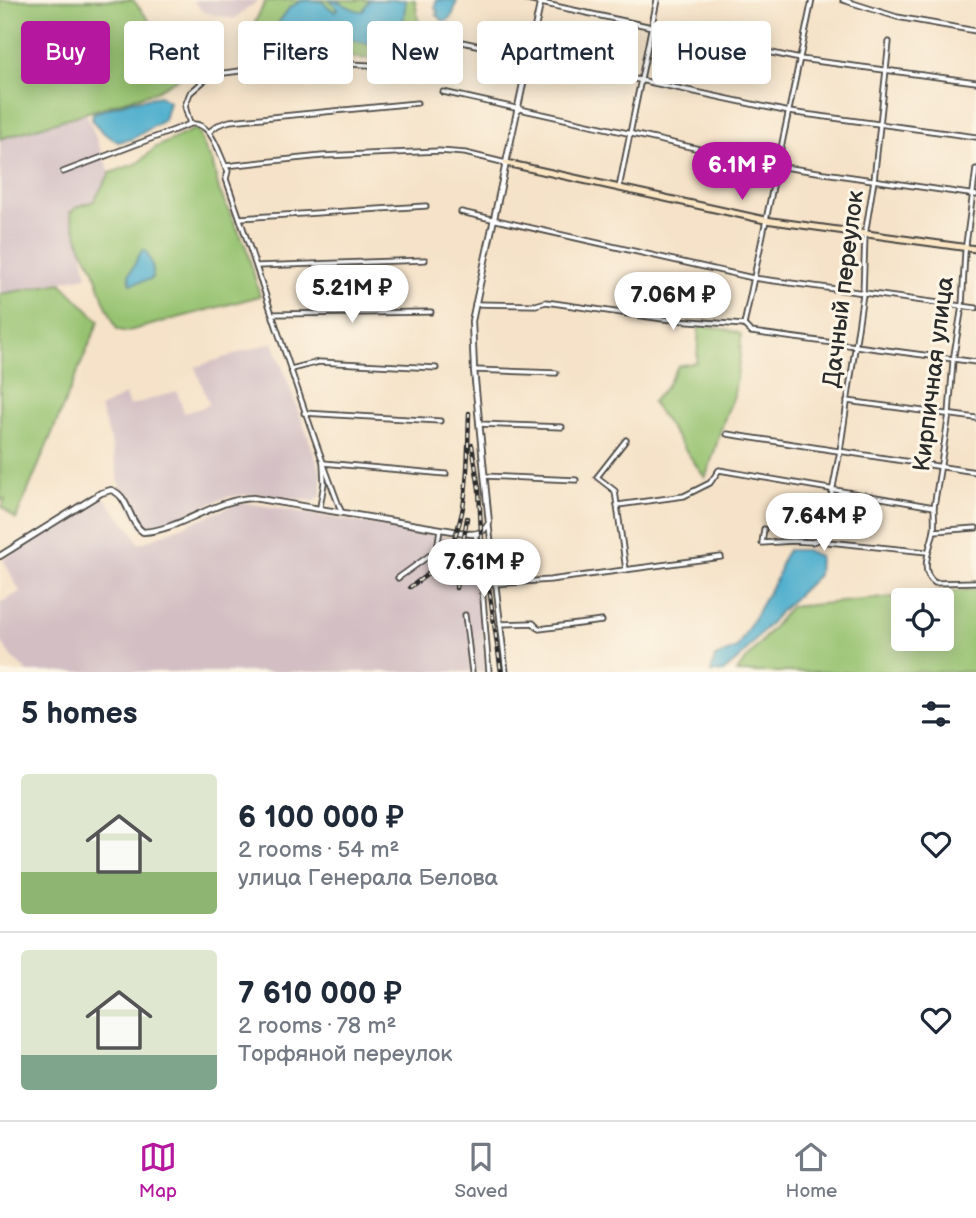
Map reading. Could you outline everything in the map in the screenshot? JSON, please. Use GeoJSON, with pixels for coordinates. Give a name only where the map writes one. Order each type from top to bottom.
{"type":"FeatureCollection","features":[{"type":"Feature","properties":{"kind":"main road"},"geometry":{"type":"LineString","coordinates":[[506,163],[765,220],[976,249]]}},
{"type":"Feature","properties":{"kind":"street"},"geometry":{"type":"LineString","coordinates":[[527,0],[652,26]]}},
{"type":"Feature","properties":{"kind":"street"},"geometry":{"type":"LineString","coordinates":[[654,21],[657,0]]}},
{"type":"Feature","properties":{"kind":"street"},"geometry":{"type":"LineString","coordinates":[[744,325],[811,0]]}},
{"type":"Feature","properties":{"kind":"street"},"geometry":{"type":"LineString","coordinates":[[843,0],[897,17],[976,31]]}},
{"type":"Feature","properties":{"kind":"street"},"geometry":{"type":"LineString","coordinates":[[536,21],[540,2]]}},
{"type":"Feature","properties":{"kind":"street"},"geometry":{"type":"LineString","coordinates":[[619,188],[652,31]]}},
{"type":"Feature","properties":{"kind":"street","name":"Дачный переулок"},"geometry":{"type":"LineString","coordinates":[[823,538],[834,489],[863,294],[865,235],[881,125],[889,42]]}},
{"type":"Feature","properties":{"kind":"street"},"geometry":{"type":"LineString","coordinates":[[771,52],[800,59],[976,82]]}},
{"type":"Feature","properties":{"kind":"street"},"geometry":{"type":"LineString","coordinates":[[190,124],[185,106],[190,93],[197,85],[225,73],[324,62],[367,65]]}},
{"type":"Feature","properties":{"kind":"street"},"geometry":{"type":"LineString","coordinates":[[638,79],[789,112],[976,137]]}},
{"type":"Feature","properties":{"kind":"street"},"geometry":{"type":"LineString","coordinates":[[506,672],[471,338],[475,304],[523,84]]}},
{"type":"Feature","properties":{"kind":"street"},"geometry":{"type":"LineString","coordinates":[[443,92],[776,166],[974,195]]}},
{"type":"Feature","properties":{"kind":"street"},"geometry":{"type":"LineString","coordinates":[[209,132],[215,126],[230,121],[417,103]]}},
{"type":"Feature","properties":{"kind":"street"},"geometry":{"type":"LineString","coordinates":[[63,172],[190,124],[201,124],[209,132],[228,172],[226,179],[274,314],[304,412],[341,511]]}},
{"type":"Feature","properties":{"kind":"street"},"geometry":{"type":"LineString","coordinates":[[225,166],[322,156],[439,151],[465,153],[506,163]]}},
{"type":"Feature","properties":{"kind":"street","name":"Кирпичная улица"},"geometry":{"type":"LineString","coordinates":[[976,169],[965,247],[962,306],[953,361],[949,414],[934,507],[934,531],[927,552],[927,572],[931,581],[976,582]]}},
{"type":"Feature","properties":{"kind":"street"},"geometry":{"type":"LineString","coordinates":[[240,218],[426,206]]}},
{"type":"Feature","properties":{"kind":"street"},"geometry":{"type":"LineString","coordinates":[[461,212],[753,278],[976,308]]}},
{"type":"Feature","properties":{"kind":"street"},"geometry":{"type":"LineString","coordinates":[[257,266],[425,260]]}},
{"type":"Feature","properties":{"kind":"street"},"geometry":{"type":"LineString","coordinates":[[475,304],[536,305],[546,302],[663,319],[744,325],[751,332],[976,362]]}},
{"type":"Feature","properties":{"kind":"street"},"geometry":{"type":"LineString","coordinates":[[274,314],[430,312]]}},
{"type":"Feature","properties":{"kind":"street"},"geometry":{"type":"LineString","coordinates":[[291,369],[318,362],[436,368]]}},
{"type":"Feature","properties":{"kind":"street"},"geometry":{"type":"LineString","coordinates":[[474,370],[556,373]]}},
{"type":"Feature","properties":{"kind":"street"},"geometry":{"type":"LineString","coordinates":[[847,401],[976,418]]}},
{"type":"Feature","properties":{"kind":"street"},"geometry":{"type":"LineString","coordinates":[[304,412],[440,421]]}},
{"type":"Feature","properties":{"kind":"street"},"geometry":{"type":"LineString","coordinates":[[479,424],[562,428]]}},
{"type":"Feature","properties":{"kind":"street"},"geometry":{"type":"LineString","coordinates":[[727,434],[976,472]]}},
{"type":"Feature","properties":{"kind":"street"},"geometry":{"type":"LineString","coordinates":[[626,440],[597,477],[615,491],[626,569]]}},
{"type":"Feature","properties":{"kind":"street"},"geometry":{"type":"LineString","coordinates":[[323,463],[446,474]]}},
{"type":"Feature","properties":{"kind":"street"},"geometry":{"type":"LineString","coordinates":[[320,507],[324,483],[323,463]]}},
{"type":"Feature","properties":{"kind":"street"},"geometry":{"type":"LineString","coordinates":[[618,505],[689,495],[710,483],[718,471],[934,507]]}},
{"type":"Feature","properties":{"kind":"street"},"geometry":{"type":"LineString","coordinates":[[484,476],[576,480]]}},
{"type":"Feature","properties":{"kind":"street"},"geometry":{"type":"LineString","coordinates":[[0,556],[109,490],[121,495],[136,526],[143,532],[176,523],[240,498],[320,507],[476,534],[489,523]]}},
{"type":"Feature","properties":{"kind":"street"},"geometry":{"type":"LineString","coordinates":[[934,531],[976,528]]}},
{"type":"Feature","properties":{"kind":"street"},"geometry":{"type":"LineString","coordinates":[[398,578],[436,550],[440,529]]}},
{"type":"Feature","properties":{"kind":"street"},"geometry":{"type":"LineString","coordinates":[[764,529],[761,543],[812,542],[823,538],[828,542],[927,552]]}},
{"type":"Feature","properties":{"kind":"street"},"geometry":{"type":"LineString","coordinates":[[476,534],[475,552],[482,587],[489,672]]}},
{"type":"Feature","properties":{"kind":"street"},"geometry":{"type":"LineString","coordinates":[[495,584],[550,580],[721,557]]}},
{"type":"Feature","properties":{"kind":"street"},"geometry":{"type":"LineString","coordinates":[[465,615],[472,672]]}},
{"type":"Feature","properties":{"kind":"street"},"geometry":{"type":"LineString","coordinates":[[500,624],[533,622],[539,629],[602,621]]}},
{"type":"Feature","properties":{"kind":"shaded area"},"geometry":{"type":"Polygon","coordinates":[[[193,0],[259,0],[234,19],[203,12],[193,0]]]}},
{"type":"Feature","properties":{"kind":"shaded area"},"geometry":{"type":"Polygon","coordinates":[[[86,113],[110,173],[94,201],[77,207],[70,213],[82,249],[87,276],[0,294],[0,139],[86,113]]]}},
{"type":"Feature","properties":{"kind":"shaded area"},"geometry":{"type":"Polygon","coordinates":[[[273,342],[321,472],[321,496],[314,501],[256,494],[227,497],[168,522],[141,529],[120,487],[111,441],[100,408],[125,395],[129,406],[177,391],[184,413],[204,407],[209,404],[195,367],[273,342]]]}},
{"type":"Feature","properties":{"kind":"shaded area"},"geometry":{"type":"Polygon","coordinates":[[[103,496],[135,535],[139,544],[242,502],[471,541],[489,672],[28,672],[12,658],[0,639],[0,603],[20,592],[3,559],[103,496]]]}},
{"type":"Feature","properties":{"kind":"green space"},"geometry":{"type":"Polygon","coordinates":[[[0,0],[133,0],[150,21],[124,21],[124,84],[168,84],[154,92],[0,139],[0,0]]]}},
{"type":"Feature","properties":{"kind":"green space"},"geometry":{"type":"Polygon","coordinates":[[[415,0],[418,21],[367,21],[367,58],[353,57],[353,21],[256,21],[265,2],[415,0]]]}},
{"type":"Feature","properties":{"kind":"green space"},"geometry":{"type":"Polygon","coordinates":[[[197,128],[212,160],[219,190],[246,247],[260,296],[125,332],[117,329],[93,267],[82,249],[70,213],[77,207],[94,201],[110,173],[138,163],[156,147],[197,128]]]}},
{"type":"Feature","properties":{"kind":"green space"},"geometry":{"type":"Polygon","coordinates":[[[61,283],[99,321],[16,519],[2,507],[5,499],[0,500],[0,294],[61,283]]]}},
{"type":"Feature","properties":{"kind":"green space"},"geometry":{"type":"Polygon","coordinates":[[[699,325],[741,334],[733,397],[705,478],[652,402],[666,387],[678,366],[697,362],[699,325]]]}},
{"type":"Feature","properties":{"kind":"green space"},"geometry":{"type":"Polygon","coordinates":[[[976,589],[976,672],[736,672],[790,607],[891,597],[891,651],[954,651],[954,591],[976,589]]]}},
{"type":"Feature","properties":{"kind":"water"},"geometry":{"type":"Polygon","coordinates":[[[303,0],[321,1],[335,12],[338,9],[330,0],[363,11],[369,0],[406,0],[403,21],[367,21],[367,43],[353,40],[353,21],[280,21],[290,7],[303,0]]]}},
{"type":"Feature","properties":{"kind":"water"},"geometry":{"type":"Polygon","coordinates":[[[436,0],[457,0],[453,14],[447,21],[443,21],[436,14],[438,11],[435,9],[436,0]]]}},
{"type":"Feature","properties":{"kind":"water"},"geometry":{"type":"Polygon","coordinates":[[[160,96],[169,102],[164,120],[132,139],[118,142],[102,132],[92,120],[93,113],[131,101],[160,96]]]}},
{"type":"Feature","properties":{"kind":"water"},"geometry":{"type":"Polygon","coordinates":[[[142,250],[145,250],[150,260],[152,279],[131,284],[129,275],[142,250]]]}},
{"type":"Feature","properties":{"kind":"water"},"geometry":{"type":"Polygon","coordinates":[[[788,550],[805,550],[819,556],[818,575],[777,615],[740,658],[723,672],[711,672],[715,657],[737,648],[777,577],[788,550]]]}},
{"type":"Feature","properties":{"kind":"railway"},"geometry":{"type":"LineString","coordinates":[[410,587],[440,563],[457,530],[465,491],[469,413]]}},
{"type":"Feature","properties":{"kind":"railway"},"geometry":{"type":"LineString","coordinates":[[472,445],[501,672]]}},
{"type":"Feature","properties":{"kind":"railway"},"geometry":{"type":"LineString","coordinates":[[456,588],[467,518]]}}]}
